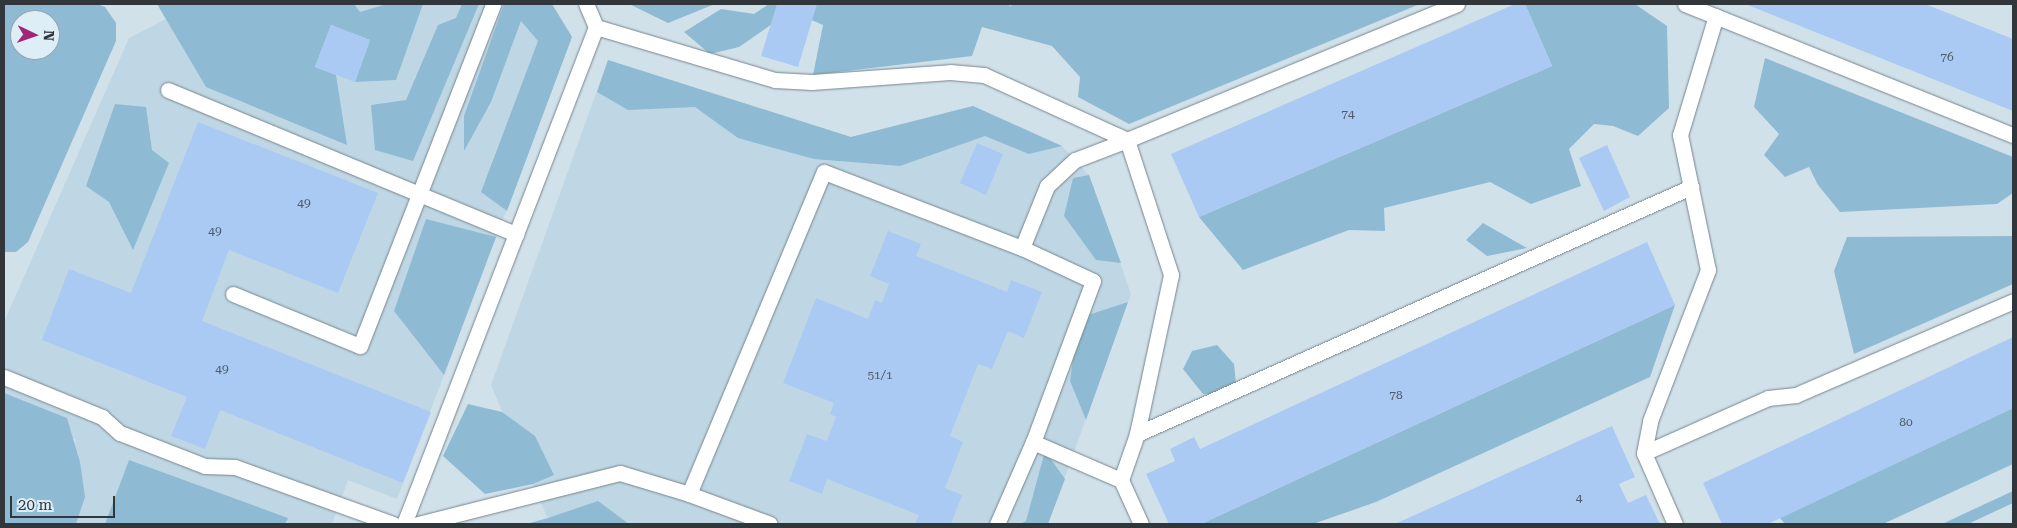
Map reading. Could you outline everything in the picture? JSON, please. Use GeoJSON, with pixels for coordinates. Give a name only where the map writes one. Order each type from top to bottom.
{"type":"FeatureCollection","features":[{"type":"Feature","properties":{"kind":"lane"},"geometry":{"type":"LineString","coordinates":[[233,294],[360,346],[493,4]]}},
{"type":"Feature","properties":{"kind":"lane"},"geometry":{"type":"LineString","coordinates":[[404,524],[596,27],[586,4]]}},
{"type":"Feature","properties":{"kind":"lane"},"geometry":{"type":"LineString","coordinates":[[1022,248],[1047,186],[1075,160],[1458,4]]}},
{"type":"Feature","properties":{"kind":"lane"},"geometry":{"type":"LineString","coordinates":[[1685,4],[2013,135]]}},
{"type":"Feature","properties":{"kind":"lane"},"geometry":{"type":"LineString","coordinates":[[1676,524],[1644,453],[1650,421],[1708,270],[1680,135],[1716,16]]}},
{"type":"Feature","properties":{"kind":"lane"},"geometry":{"type":"LineString","coordinates":[[596,27],[775,80],[812,82],[950,72],[984,75],[1127,140],[1172,275],[1137,434],[1121,480]]}},
{"type":"Feature","properties":{"kind":"lane"},"geometry":{"type":"LineString","coordinates":[[168,90],[516,234]]}},
{"type":"Feature","properties":{"kind":"lane"},"geometry":{"type":"LineString","coordinates":[[690,494],[824,172],[1022,248],[1093,281],[1033,442],[997,524]]}},
{"type":"Feature","properties":{"kind":"lane"},"geometry":{"type":"LineString","coordinates":[[1137,434],[1691,187]]}},
{"type":"Feature","properties":{"kind":"lane"},"geometry":{"type":"LineString","coordinates":[[1644,453],[1768,398],[1796,395],[2013,300]]}},
{"type":"Feature","properties":{"kind":"lane"},"geometry":{"type":"LineString","coordinates":[[4,377],[102,418],[120,433],[205,466],[236,467],[393,524]]}},
{"type":"Feature","properties":{"kind":"lane"},"geometry":{"type":"LineString","coordinates":[[1033,442],[1121,480],[1141,524]]}},
{"type":"Feature","properties":{"kind":"lane"},"geometry":{"type":"LineString","coordinates":[[418,524],[620,473],[690,494],[770,524]]}},
{"type":"Feature","properties":{"kind":"shaded area"},"geometry":{"type":"Polygon","coordinates":[[[4,4],[97,4],[105,7],[116,23],[116,41],[28,242],[16,252],[4,252],[4,4]]]}},
{"type":"Feature","properties":{"kind":"shaded area"},"geometry":{"type":"Polygon","coordinates":[[[157,4],[354,4],[360,12],[387,4],[423,4],[396,80],[355,82],[370,40],[331,25],[315,67],[336,75],[347,145],[206,87],[157,4]]]}},
{"type":"Feature","properties":{"kind":"shaded area"},"geometry":{"type":"Polygon","coordinates":[[[179,4],[552,4],[572,37],[397,499],[348,480],[332,524],[48,524],[76,439],[4,414],[4,322],[129,38],[174,15],[179,4]]]}},
{"type":"Feature","properties":{"kind":"shaded area"},"geometry":{"type":"Polygon","coordinates":[[[462,4],[479,4],[413,161],[375,150],[371,105],[406,100],[438,25],[456,18],[462,4]]]}},
{"type":"Feature","properties":{"kind":"shaded area"},"geometry":{"type":"Polygon","coordinates":[[[504,4],[552,4],[572,37],[507,211],[481,192],[538,41],[521,21],[491,102],[464,151],[464,116],[504,4]]]}},
{"type":"Feature","properties":{"kind":"shaded area"},"geometry":{"type":"Polygon","coordinates":[[[629,4],[715,4],[668,23],[629,4]]]}},
{"type":"Feature","properties":{"kind":"shaded area"},"geometry":{"type":"Polygon","coordinates":[[[769,4],[1006,4],[1011,6],[1012,4],[1420,4],[1129,124],[1078,97],[1080,77],[1052,46],[982,27],[972,56],[813,75],[823,25],[791,11],[739,47],[710,54],[684,32],[721,9],[754,14],[769,4]]]}},
{"type":"Feature","properties":{"kind":"shaded area"},"geometry":{"type":"Polygon","coordinates":[[[1525,4],[1635,4],[1667,26],[1669,108],[1638,136],[1613,126],[1594,124],[1569,149],[1581,186],[1531,204],[1490,182],[1384,208],[1385,231],[1349,230],[1243,270],[1199,217],[1552,66],[1525,4]]]}},
{"type":"Feature","properties":{"kind":"shaded area"},"geometry":{"type":"Polygon","coordinates":[[[1765,58],[2013,157],[2013,193],[1997,204],[1840,212],[1818,185],[1809,167],[1785,177],[1764,155],[1779,134],[1754,107],[1765,58]]]}},
{"type":"Feature","properties":{"kind":"shaded area"},"geometry":{"type":"Polygon","coordinates":[[[608,60],[851,137],[973,106],[1062,146],[1089,175],[1131,294],[1048,524],[550,524],[491,385],[608,60]]]}},
{"type":"Feature","properties":{"kind":"shaded area"},"geometry":{"type":"Polygon","coordinates":[[[608,60],[851,137],[973,106],[1062,146],[1029,154],[985,136],[900,166],[814,159],[738,138],[695,107],[628,110],[597,92],[608,60]]]}},
{"type":"Feature","properties":{"kind":"shaded area"},"geometry":{"type":"Polygon","coordinates":[[[115,104],[146,107],[152,150],[169,163],[133,250],[109,202],[86,186],[115,104]]]}},
{"type":"Feature","properties":{"kind":"shaded area"},"geometry":{"type":"Polygon","coordinates":[[[1089,175],[1121,263],[1096,260],[1064,216],[1073,178],[1089,175]]]}},
{"type":"Feature","properties":{"kind":"shaded area"},"geometry":{"type":"Polygon","coordinates":[[[426,219],[496,237],[444,375],[394,311],[426,219]]]}},
{"type":"Feature","properties":{"kind":"shaded area"},"geometry":{"type":"Polygon","coordinates":[[[1483,223],[1527,248],[1487,256],[1466,240],[1483,223]]]}},
{"type":"Feature","properties":{"kind":"shaded area"},"geometry":{"type":"Polygon","coordinates":[[[2013,236],[2013,284],[1854,354],[1834,271],[1847,237],[2013,236]]]}},
{"type":"Feature","properties":{"kind":"shaded area"},"geometry":{"type":"Polygon","coordinates":[[[1128,302],[1086,420],[1070,381],[1079,318],[1128,302]]]}},
{"type":"Feature","properties":{"kind":"shaded area"},"geometry":{"type":"Polygon","coordinates":[[[1675,305],[1650,377],[1376,502],[1313,524],[1201,524],[1675,305]]]}},
{"type":"Feature","properties":{"kind":"shaded area"},"geometry":{"type":"Polygon","coordinates":[[[1217,345],[1234,364],[1237,394],[1203,394],[1183,369],[1192,351],[1217,345]]]}},
{"type":"Feature","properties":{"kind":"shaded area"},"geometry":{"type":"Polygon","coordinates":[[[4,393],[67,418],[80,462],[85,497],[76,524],[4,524],[4,393]]]}},
{"type":"Feature","properties":{"kind":"shaded area"},"geometry":{"type":"Polygon","coordinates":[[[468,404],[502,412],[535,436],[554,475],[533,484],[485,494],[443,456],[468,404]]]}},
{"type":"Feature","properties":{"kind":"shaded area"},"geometry":{"type":"Polygon","coordinates":[[[2013,408],[2013,464],[1883,524],[1785,524],[1780,518],[2013,408]]]}},
{"type":"Feature","properties":{"kind":"shaded area"},"geometry":{"type":"Polygon","coordinates":[[[1045,451],[1065,479],[1048,524],[1020,524],[1026,521],[1045,451]]]}},
{"type":"Feature","properties":{"kind":"shaded area"},"geometry":{"type":"Polygon","coordinates":[[[129,460],[288,518],[285,524],[105,524],[129,460]]]}},
{"type":"Feature","properties":{"kind":"shaded area"},"geometry":{"type":"Polygon","coordinates":[[[2013,491],[2013,503],[1968,524],[1942,524],[2013,491]]]}},
{"type":"Feature","properties":{"kind":"shaded area"},"geometry":{"type":"Polygon","coordinates":[[[598,501],[629,524],[526,524],[548,518],[598,501]]]}},
{"type":"Feature","properties":{"kind":"building"},"geometry":{"type":"Polygon","coordinates":[[[777,4],[817,4],[798,67],[761,56],[777,4]]]}},
{"type":"Feature","properties":{"kind":"building"},"geometry":{"type":"Polygon","coordinates":[[[1515,4],[1525,4],[1552,66],[1199,217],[1171,154],[1515,4]]]}},
{"type":"Feature","properties":{"kind":"building"},"geometry":{"type":"Polygon","coordinates":[[[1745,4],[1925,4],[2013,39],[2013,111],[1745,4]]]}},
{"type":"Feature","properties":{"kind":"building"},"geometry":{"type":"Polygon","coordinates":[[[331,25],[370,40],[355,82],[315,67],[331,25]]]}},
{"type":"Feature","properties":{"kind":"building"},"geometry":{"type":"Polygon","coordinates":[[[198,122],[378,193],[338,293],[229,250],[202,321],[431,412],[403,483],[220,410],[205,449],[171,436],[187,397],[42,340],[69,269],[131,293],[198,122]]]}},
{"type":"Feature","properties":{"kind":"building"},"geometry":{"type":"Polygon","coordinates":[[[977,143],[1003,154],[986,195],[960,183],[977,143]]]}},
{"type":"Feature","properties":{"kind":"building"},"geometry":{"type":"Polygon","coordinates":[[[1607,145],[1630,197],[1604,211],[1579,158],[1607,145]]]}},
{"type":"Feature","properties":{"kind":"building"},"geometry":{"type":"Polygon","coordinates":[[[888,231],[921,244],[916,256],[1007,292],[1011,280],[1042,292],[1024,338],[1008,331],[992,369],[978,364],[950,436],[963,442],[945,488],[962,495],[951,524],[915,524],[919,515],[827,479],[822,494],[789,481],[807,434],[827,441],[836,417],[830,414],[834,403],[783,383],[816,298],[868,319],[875,300],[882,303],[889,284],[870,276],[888,231]]]}},
{"type":"Feature","properties":{"kind":"building"},"geometry":{"type":"Polygon","coordinates":[[[1647,242],[1675,305],[1201,524],[1169,524],[1146,474],[1175,461],[1170,449],[1194,437],[1200,449],[1647,242]]]}},
{"type":"Feature","properties":{"kind":"building"},"geometry":{"type":"Polygon","coordinates":[[[2013,337],[2013,408],[1768,524],[1722,524],[1703,483],[2013,337]]]}},
{"type":"Feature","properties":{"kind":"building"},"geometry":{"type":"Polygon","coordinates":[[[1612,426],[1635,477],[1619,484],[1628,503],[1646,495],[1660,524],[1395,524],[1612,426]]]}}]}
